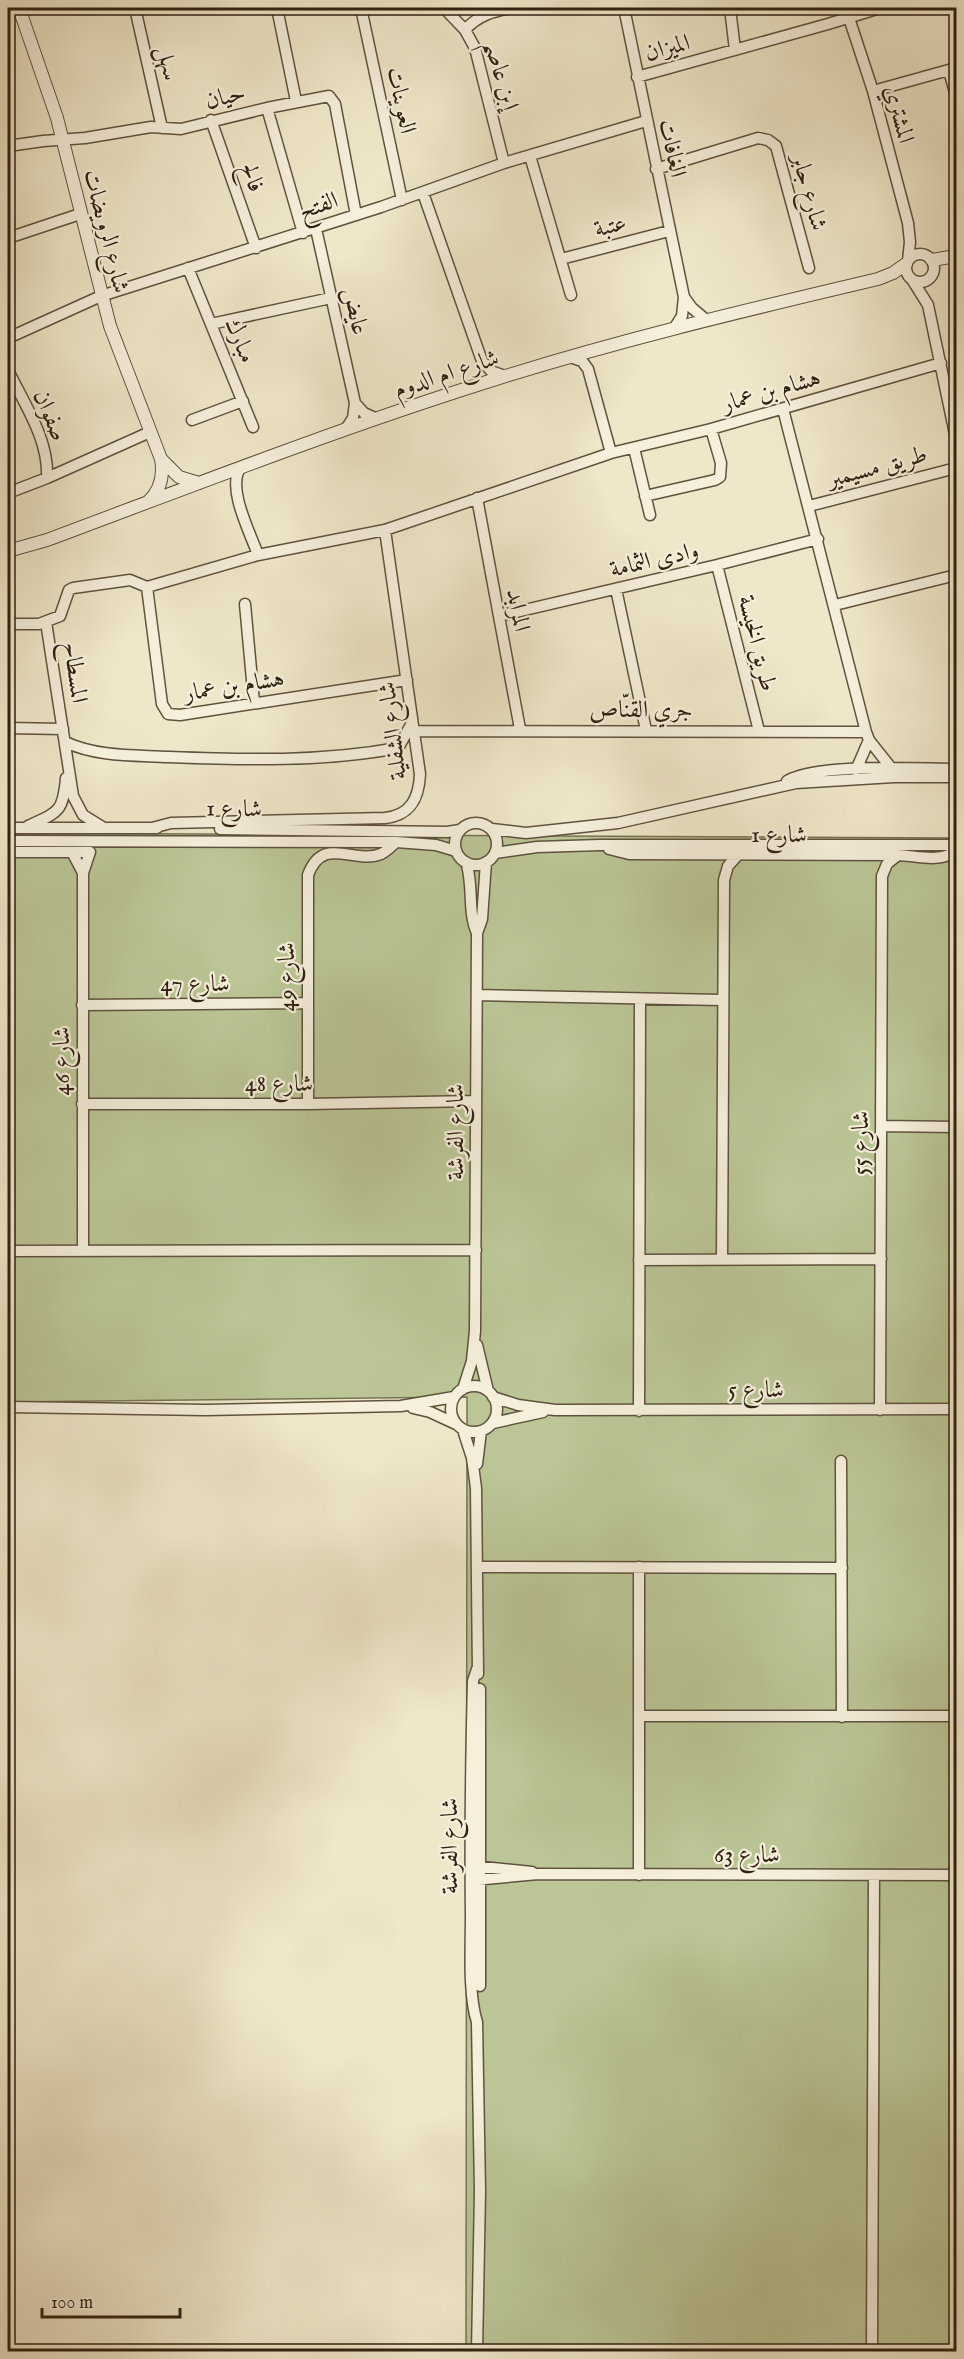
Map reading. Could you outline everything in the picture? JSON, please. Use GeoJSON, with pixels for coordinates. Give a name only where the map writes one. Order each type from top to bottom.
{"type":"FeatureCollection","features":[{"type":"Feature","properties":{"kind":"street"},"geometry":{"type":"LineString","coordinates":[[20,8],[34,8]]}},
{"type":"Feature","properties":{"kind":"street","name":"شارع الرويضات"},"geometry":{"type":"LineString","coordinates":[[20,8],[63,140],[101,296],[115,340],[160,459],[162,473],[160,484],[155,494],[147,502]]}},
{"type":"Feature","properties":{"kind":"street","name":"سهل"},"geometry":{"type":"LineString","coordinates":[[135,8],[162,128]]}},
{"type":"Feature","properties":{"kind":"street"},"geometry":{"type":"LineString","coordinates":[[277,8],[296,101]]}},
{"type":"Feature","properties":{"kind":"street","name":"العوينات"},"geometry":{"type":"LineString","coordinates":[[361,8],[402,200]]}},
{"type":"Feature","properties":{"kind":"street","name":"إبن عاصم"},"geometry":{"type":"LineString","coordinates":[[444,8],[471,38],[479,59],[504,163]]}},
{"type":"Feature","properties":{"kind":"street"},"geometry":{"type":"LineString","coordinates":[[465,30],[473,21],[485,14],[511,8]]}},
{"type":"Feature","properties":{"kind":"street","name":"الغافات"},"geometry":{"type":"LineString","coordinates":[[624,8],[684,297],[682,316],[675,327]]}},
{"type":"Feature","properties":{"kind":"street"},"geometry":{"type":"LineString","coordinates":[[729,8],[735,50]]}},
{"type":"Feature","properties":{"kind":"street","name":"الميزان"},"geometry":{"type":"LineString","coordinates":[[638,76],[880,8]]}},
{"type":"Feature","properties":{"kind":"street","name":"المشتري"},"geometry":{"type":"LineString","coordinates":[[849,18],[873,91],[908,223],[915,240],[929,257]]}},
{"type":"Feature","properties":{"kind":"street"},"geometry":{"type":"LineString","coordinates":[[873,91],[953,70],[957,96]]}},
{"type":"Feature","properties":{"kind":"street","name":"حيان"},"geometry":{"type":"LineString","coordinates":[[8,146],[85,138],[146,128],[181,129],[211,120],[326,96],[334,100],[356,215]]}},
{"type":"Feature","properties":{"kind":"street"},"geometry":{"type":"LineString","coordinates":[[267,108],[303,233]]}},
{"type":"Feature","properties":{"kind":"street","name":"فالح"},"geometry":{"type":"LineString","coordinates":[[211,120],[256,248]]}},
{"type":"Feature","properties":{"kind":"street","name":"الفتح"},"geometry":{"type":"LineString","coordinates":[[8,338],[101,296],[316,229],[504,163],[646,121]]}},
{"type":"Feature","properties":{"kind":"street","name":"شارع جابر"},"geometry":{"type":"LineString","coordinates":[[656,169],[758,138],[768,140],[776,146],[809,268]]}},
{"type":"Feature","properties":{"kind":"street"},"geometry":{"type":"LineString","coordinates":[[530,156],[571,295]]}},
{"type":"Feature","properties":{"kind":"street"},"geometry":{"type":"LineString","coordinates":[[423,193],[482,362],[491,371],[505,376]]}},
{"type":"Feature","properties":{"kind":"street"},"geometry":{"type":"LineString","coordinates":[[8,238],[80,214]]}},
{"type":"Feature","properties":{"kind":"street","name":"المشتري"},"geometry":{"type":"LineString","coordinates":[[907,262],[910,242],[908,223]]}},
{"type":"Feature","properties":{"kind":"street","name":"عايض"},"geometry":{"type":"LineString","coordinates":[[316,229],[355,403]]}},
{"type":"Feature","properties":{"kind":"street","name":"عتبة"},"geometry":{"type":"LineString","coordinates":[[561,259],[669,231]]}},
{"type":"Feature","properties":{"kind":"street"},"geometry":{"type":"LineString","coordinates":[[928,305],[906,272],[907,262],[914,255],[957,256]]}},
{"type":"Feature","properties":{"kind":"street"},"geometry":{"type":"LineString","coordinates":[[929,257],[934,272],[930,278],[928,305],[957,439]]}},
{"type":"Feature","properties":{"kind":"street","name":"شارع ام الدوم"},"geometry":{"type":"LineString","coordinates":[[8,551],[47,540],[375,418],[505,376],[675,327],[878,279],[893,273],[907,262]]}},
{"type":"Feature","properties":{"kind":"street","name":"مبارك"},"geometry":{"type":"LineString","coordinates":[[188,268],[253,427]]}},
{"type":"Feature","properties":{"kind":"street"},"geometry":{"type":"LineString","coordinates":[[913,281],[922,282],[930,278]]}},
{"type":"Feature","properties":{"kind":"street","name":"الغافات"},"geometry":{"type":"LineString","coordinates":[[684,297],[705,320]]}},
{"type":"Feature","properties":{"kind":"street"},"geometry":{"type":"LineString","coordinates":[[212,324],[332,298]]}},
{"type":"Feature","properties":{"kind":"street"},"geometry":{"type":"LineString","coordinates":[[570,357],[582,361],[588,369],[611,453]]}},
{"type":"Feature","properties":{"kind":"street"},"geometry":{"type":"LineString","coordinates":[[474,386],[480,375],[482,362]]}},
{"type":"Feature","properties":{"kind":"street","name":"هشام بن عمار"},"geometry":{"type":"LineString","coordinates":[[407,680],[180,715],[168,714],[162,704],[147,587],[258,555],[385,530],[611,453],[711,429],[941,363]]}},
{"type":"Feature","properties":{"kind":"street","name":"صفوان"},"geometry":{"type":"LineString","coordinates":[[8,370],[42,441],[46,457],[47,478]]}},
{"type":"Feature","properties":{"kind":"street"},"geometry":{"type":"LineString","coordinates":[[192,420],[243,401]]}},
{"type":"Feature","properties":{"kind":"street"},"geometry":{"type":"LineString","coordinates":[[355,403],[364,413],[375,418]]}},
{"type":"Feature","properties":{"kind":"street"},"geometry":{"type":"LineString","coordinates":[[346,429],[353,418],[355,403]]}},
{"type":"Feature","properties":{"kind":"street"},"geometry":{"type":"LineString","coordinates":[[783,409],[868,736],[892,769]]}},
{"type":"Feature","properties":{"kind":"street"},"geometry":{"type":"LineString","coordinates":[[645,496],[720,477],[721,464],[711,429]]}},
{"type":"Feature","properties":{"kind":"street","name":"صفوان"},"geometry":{"type":"LineString","coordinates":[[8,493],[150,432]]}},
{"type":"Feature","properties":{"kind":"street"},"geometry":{"type":"LineString","coordinates":[[634,448],[650,515]]}},
{"type":"Feature","properties":{"kind":"street","name":"شارع الرويضات"},"geometry":{"type":"LineString","coordinates":[[160,459],[179,477],[201,483]]}},
{"type":"Feature","properties":{"kind":"street"},"geometry":{"type":"LineString","coordinates":[[240,468],[235,478],[235,490],[258,555]]}},
{"type":"Feature","properties":{"kind":"street","name":"طريق مسيمير"},"geometry":{"type":"LineString","coordinates":[[809,506],[957,468]]}},
{"type":"Feature","properties":{"kind":"street","name":"المرابد"},"geometry":{"type":"LineString","coordinates":[[477,498],[520,729]]}},
{"type":"Feature","properties":{"kind":"street","name":"شارع الشفلية"},"geometry":{"type":"LineString","coordinates":[[152,828],[171,823],[395,817],[412,806],[419,793],[420,774],[385,530]]}},
{"type":"Feature","properties":{"kind":"street","name":"وادى الثمامة"},"geometry":{"type":"LineString","coordinates":[[499,615],[616,590],[818,539]]}},
{"type":"Feature","properties":{"kind":"street","name":"طريق الخيسة"},"geometry":{"type":"LineString","coordinates":[[717,565],[759,731]]}},
{"type":"Feature","properties":{"kind":"street"},"geometry":{"type":"LineString","coordinates":[[835,605],[957,575]]}},
{"type":"Feature","properties":{"kind":"street","name":"المسطاح"},"geometry":{"type":"LineString","coordinates":[[8,624],[46,622],[60,616],[69,590],[73,588],[130,580],[147,587]]}},
{"type":"Feature","properties":{"kind":"street"},"geometry":{"type":"LineString","coordinates":[[616,590],[646,730]]}},
{"type":"Feature","properties":{"kind":"street"},"geometry":{"type":"LineString","coordinates":[[244,604],[254,702]]}},
{"type":"Feature","properties":{"kind":"street","name":"المسطاح"},"geometry":{"type":"LineString","coordinates":[[46,622],[73,796],[83,815],[105,829]]}},
{"type":"Feature","properties":{"kind":"street"},"geometry":{"type":"LineString","coordinates":[[65,742],[84,751],[102,754],[212,759],[308,759],[364,754],[398,748],[413,727]]}},
{"type":"Feature","properties":{"kind":"street","name":"جري القنّاص"},"geometry":{"type":"LineString","coordinates":[[413,727],[759,731],[868,736]]}},
{"type":"Feature","properties":{"kind":"street","name":"المسطاح"},"geometry":{"type":"LineString","coordinates":[[8,728],[63,729]]}},
{"type":"Feature","properties":{"kind":"street"},"geometry":{"type":"LineString","coordinates":[[856,770],[868,736]]}},
{"type":"Feature","properties":{"kind":"street","name":"المسطاح"},"geometry":{"type":"LineString","coordinates":[[24,828],[55,813],[63,804],[68,766]]}},
{"type":"Feature","properties":{"kind":"street","name":"شارع 1"},"geometry":{"type":"LineString","coordinates":[[780,785],[807,774],[856,770],[957,769]]}},
{"type":"Feature","properties":{"kind":"street","name":"شارع 1"},"geometry":{"type":"LineString","coordinates":[[492,829],[526,833],[618,823],[780,785],[894,777],[957,777]]}},
{"type":"Feature","properties":{"kind":"street"},"geometry":{"type":"LineString","coordinates":[[475,822],[492,829],[497,841],[495,853],[486,862],[473,865],[466,862],[456,851],[456,837],[467,825],[475,822]]}},
{"type":"Feature","properties":{"kind":"street","name":"شارع 1"},"geometry":{"type":"LineString","coordinates":[[8,828],[447,832],[460,830]]}},
{"type":"Feature","properties":{"kind":"street","name":"شارع 1"},"geometry":{"type":"LineString","coordinates":[[8,841],[396,842],[436,845],[456,851]]}},
{"type":"Feature","properties":{"kind":"street","name":"شارع 49"},"geometry":{"type":"LineString","coordinates":[[308,1104],[307,881],[310,869],[322,854],[381,854],[396,842]]}},
{"type":"Feature","properties":{"kind":"street","name":"شارع 1"},"geometry":{"type":"LineString","coordinates":[[495,853],[537,847],[600,845],[957,845]]}},
{"type":"Feature","properties":{"kind":"street","name":"شارع 1"},"geometry":{"type":"LineString","coordinates":[[600,845],[629,854],[898,855],[941,858],[957,851]]}},
{"type":"Feature","properties":{"kind":"street"},"geometry":{"type":"LineString","coordinates":[[8,852],[72,852]]}},
{"type":"Feature","properties":{"kind":"street","name":"شارع 46"},"geometry":{"type":"LineString","coordinates":[[82,873],[72,852],[90,852],[82,873],[83,1250]]}},
{"type":"Feature","properties":{"kind":"street"},"geometry":{"type":"LineString","coordinates":[[711,855],[724,880]]}},
{"type":"Feature","properties":{"kind":"street"},"geometry":{"type":"LineString","coordinates":[[722,1259],[724,880],[728,866],[738,855]]}},
{"type":"Feature","properties":{"kind":"street"},"geometry":{"type":"LineString","coordinates":[[866,855],[876,864],[882,876]]}},
{"type":"Feature","properties":{"kind":"street"},"geometry":{"type":"LineString","coordinates":[[882,876],[887,864],[898,855]]}},
{"type":"Feature","properties":{"kind":"street","name":"شارع الفرشة"},"geometry":{"type":"LineString","coordinates":[[466,862],[470,877],[472,921],[477,933]]}},
{"type":"Feature","properties":{"kind":"street","name":"شارع الفرشة"},"geometry":{"type":"LineString","coordinates":[[463,1389],[471,1361],[475,1331],[477,933],[482,919],[486,862]]}},
{"type":"Feature","properties":{"kind":"street","name":"شارع 55"},"geometry":{"type":"LineString","coordinates":[[880,1410],[882,876]]}},
{"type":"Feature","properties":{"kind":"street"},"geometry":{"type":"LineString","coordinates":[[477,995],[722,1000]]}},
{"type":"Feature","properties":{"kind":"street"},"geometry":{"type":"LineString","coordinates":[[639,1411],[640,999]]}},
{"type":"Feature","properties":{"kind":"street","name":"شارع 47"},"geometry":{"type":"LineString","coordinates":[[82,1005],[308,1003]]}},
{"type":"Feature","properties":{"kind":"street","name":"شارع 48"},"geometry":{"type":"LineString","coordinates":[[82,1104],[476,1101]]}},
{"type":"Feature","properties":{"kind":"street"},"geometry":{"type":"LineString","coordinates":[[881,1126],[957,1127]]}},
{"type":"Feature","properties":{"kind":"street"},"geometry":{"type":"LineString","coordinates":[[8,1251],[476,1250]]}},
{"type":"Feature","properties":{"kind":"street"},"geometry":{"type":"LineString","coordinates":[[639,1260],[881,1259]]}},
{"type":"Feature","properties":{"kind":"street","name":"شارع الفرشة"},"geometry":{"type":"LineString","coordinates":[[475,1331],[490,1394]]}},
{"type":"Feature","properties":{"kind":"street"},"geometry":{"type":"LineString","coordinates":[[401,1406],[430,1412],[469,1432],[481,1431],[493,1423],[497,1410],[490,1394],[476,1386],[463,1389],[454,1398],[451,1411],[460,1427]]}},
{"type":"Feature","properties":{"kind":"street","name":"شارع 5"},"geometry":{"type":"LineString","coordinates":[[490,1394],[518,1405],[555,1410],[957,1410]]}},
{"type":"Feature","properties":{"kind":"street"},"geometry":{"type":"LineString","coordinates":[[8,1407],[206,1410],[401,1406],[454,1398]]}},
{"type":"Feature","properties":{"kind":"street","name":"شارع 5"},"geometry":{"type":"LineString","coordinates":[[493,1423],[555,1410]]}},
{"type":"Feature","properties":{"kind":"street","name":"شارع الفرشة"},"geometry":{"type":"LineString","coordinates":[[460,1427],[472,1458],[476,1488],[478,1567],[477,1669],[473,1681],[470,1778],[475,1866],[472,1974],[477,2022],[480,2191],[477,2352]]}},
{"type":"Feature","properties":{"kind":"street","name":"شارع الفرشة"},"geometry":{"type":"LineString","coordinates":[[476,1488],[481,1431]]}},
{"type":"Feature","properties":{"kind":"street"},"geometry":{"type":"LineString","coordinates":[[842,1461],[842,1717]]}},
{"type":"Feature","properties":{"kind":"street"},"geometry":{"type":"LineString","coordinates":[[478,1567],[842,1568]]}},
{"type":"Feature","properties":{"kind":"street"},"geometry":{"type":"LineString","coordinates":[[639,1567],[639,1875]]}},
{"type":"Feature","properties":{"kind":"street"},"geometry":{"type":"LineString","coordinates":[[639,1716],[957,1716]]}},
{"type":"Feature","properties":{"kind":"street","name":"شارع 63"},"geometry":{"type":"LineString","coordinates":[[475,1866],[538,1874]]}},
{"type":"Feature","properties":{"kind":"street","name":"شارع 63"},"geometry":{"type":"LineString","coordinates":[[475,1880],[538,1874],[957,1875]]}},
{"type":"Feature","properties":{"kind":"street"},"geometry":{"type":"LineString","coordinates":[[872,2352],[874,1875]]}},
{"type":"Feature","properties":{"kind":"green space"},"geometry":{"type":"Polygon","coordinates":[[[8,833],[956,838],[956,2351],[466,2351],[467,1397],[8,1402],[8,833]]]}}]}
